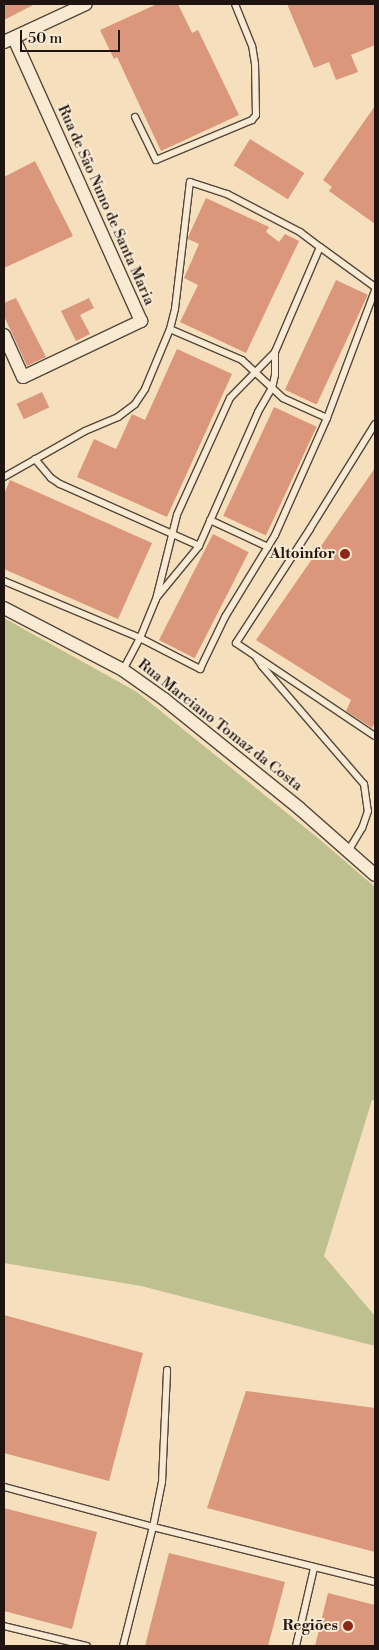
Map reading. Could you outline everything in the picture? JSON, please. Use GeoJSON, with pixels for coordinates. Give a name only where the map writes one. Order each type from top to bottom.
{"type":"FeatureCollection","features":[{"type":"Feature","properties":{"kind":"street"},"geometry":{"type":"LineString","coordinates":[[9,40],[86,4]]}},
{"type":"Feature","properties":{"kind":"street","name":"Rua de São Nuno de Santa Maria"},"geometry":{"type":"LineString","coordinates":[[4,335],[23,377],[141,321],[9,40]]}},
{"type":"Feature","properties":{"kind":"street","name":"Rua Marciano Tomaz da Costa"},"geometry":{"type":"LineString","coordinates":[[4,608],[124,670],[241,760],[375,875]]}},
{"type":"Feature","properties":{"kind":"lane"},"geometry":{"type":"LineString","coordinates":[[135,117],[156,160],[252,120],[256,115],[255,64],[252,46],[235,4]]}},
{"type":"Feature","properties":{"kind":"lane"},"geometry":{"type":"LineString","coordinates":[[4,477],[85,431],[118,417],[135,404],[145,389],[170,329],[188,218],[190,182],[228,194],[300,232],[375,289],[328,418],[268,547],[225,617],[200,669],[140,638],[4,581]]}},
{"type":"Feature","properties":{"kind":"lane"},"geometry":{"type":"LineString","coordinates":[[156,598],[199,546],[258,412],[272,388],[275,375],[276,352],[320,247]]}},
{"type":"Feature","properties":{"kind":"lane"},"geometry":{"type":"LineString","coordinates":[[170,329],[242,360],[256,370],[283,398],[328,418]]}},
{"type":"Feature","properties":{"kind":"lane"},"geometry":{"type":"LineString","coordinates":[[124,670],[140,638],[156,598],[171,533],[230,398],[276,352]]}},
{"type":"Feature","properties":{"kind":"lane"},"geometry":{"type":"LineString","coordinates":[[375,424],[236,642],[375,736]]}},
{"type":"Feature","properties":{"kind":"lane"},"geometry":{"type":"LineString","coordinates":[[35,459],[51,478],[60,484],[199,546]]}},
{"type":"Feature","properties":{"kind":"lane"},"geometry":{"type":"LineString","coordinates":[[210,520],[268,547]]}},
{"type":"Feature","properties":{"kind":"lane"},"geometry":{"type":"LineString","coordinates":[[255,654],[262,666],[364,784],[368,811],[362,828],[348,850]]}},
{"type":"Feature","properties":{"kind":"lane"},"geometry":{"type":"LineString","coordinates":[[123,1646],[153,1527],[162,1482],[167,1370]]}},
{"type":"Feature","properties":{"kind":"lane"},"geometry":{"type":"LineString","coordinates":[[4,1487],[153,1527],[375,1582]]}},
{"type":"Feature","properties":{"kind":"lane"},"geometry":{"type":"LineString","coordinates":[[296,1646],[314,1568]]}},
{"type":"Feature","properties":{"kind":"lane"},"geometry":{"type":"LineString","coordinates":[[4,1626],[87,1646]]}},
{"type":"Feature","properties":{"kind":"green space"},"geometry":{"type":"Polygon","coordinates":[[[4,618],[137,692],[318,838],[375,887],[375,1100],[372,1100],[324,1256],[375,1316],[375,1346],[141,1286],[4,1263],[4,618]]]}},
{"type":"Feature","properties":{"kind":"building"},"geometry":{"type":"Polygon","coordinates":[[[4,4],[35,4],[4,20],[4,4]]]}},
{"type":"Feature","properties":{"kind":"building"},"geometry":{"type":"Polygon","coordinates":[[[157,4],[178,4],[192,33],[198,30],[239,115],[161,151],[117,57],[114,59],[100,30],[157,4]]]}},
{"type":"Feature","properties":{"kind":"building"},"geometry":{"type":"Polygon","coordinates":[[[287,4],[375,4],[375,45],[351,55],[358,72],[336,80],[329,62],[314,68],[287,4]]]}},
{"type":"Feature","properties":{"kind":"building"},"geometry":{"type":"Polygon","coordinates":[[[375,106],[375,224],[329,191],[332,187],[323,180],[375,106]]]}},
{"type":"Feature","properties":{"kind":"building"},"geometry":{"type":"Polygon","coordinates":[[[250,139],[304,173],[288,199],[234,165],[250,139]]]}},
{"type":"Feature","properties":{"kind":"building"},"geometry":{"type":"Polygon","coordinates":[[[35,161],[73,236],[4,268],[4,177],[35,161]]]}},
{"type":"Feature","properties":{"kind":"building"},"geometry":{"type":"Polygon","coordinates":[[[206,198],[269,227],[266,232],[279,242],[285,234],[299,241],[246,353],[180,322],[198,285],[184,278],[199,244],[188,239],[189,235],[206,198]]]}},
{"type":"Feature","properties":{"kind":"building"},"geometry":{"type":"Polygon","coordinates":[[[336,280],[368,295],[317,404],[285,390],[336,280]]]}},
{"type":"Feature","properties":{"kind":"building"},"geometry":{"type":"Polygon","coordinates":[[[16,298],[46,357],[27,366],[4,316],[4,303],[16,298]]]}},
{"type":"Feature","properties":{"kind":"building"},"geometry":{"type":"Polygon","coordinates":[[[89,298],[94,308],[80,315],[90,334],[76,341],[61,311],[89,298]]]}},
{"type":"Feature","properties":{"kind":"building"},"geometry":{"type":"Polygon","coordinates":[[[177,349],[232,374],[167,517],[77,477],[94,439],[116,449],[132,414],[145,420],[177,349]]]}},
{"type":"Feature","properties":{"kind":"building"},"geometry":{"type":"Polygon","coordinates":[[[42,392],[49,407],[24,419],[17,404],[42,392]]]}},
{"type":"Feature","properties":{"kind":"building"},"geometry":{"type":"Polygon","coordinates":[[[274,407],[317,427],[266,536],[223,516],[274,407]]]}},
{"type":"Feature","properties":{"kind":"building","name":"Altoinfor"},"geometry":{"type":"Polygon","coordinates":[[[375,468],[375,722],[372,728],[346,711],[351,700],[256,640],[375,468]]]}},
{"type":"Feature","properties":{"kind":"building"},"geometry":{"type":"Polygon","coordinates":[[[10,480],[152,543],[118,619],[4,569],[4,494],[10,480]]]}},
{"type":"Feature","properties":{"kind":"building"},"geometry":{"type":"Polygon","coordinates":[[[213,534],[249,552],[195,658],[159,640],[213,534]]]}},
{"type":"Feature","properties":{"kind":"building"},"geometry":{"type":"Polygon","coordinates":[[[4,1315],[143,1353],[109,1481],[4,1453],[4,1315]]]}},
{"type":"Feature","properties":{"kind":"building"},"geometry":{"type":"Polygon","coordinates":[[[246,1391],[375,1408],[375,1552],[207,1508],[246,1391]]]}},
{"type":"Feature","properties":{"kind":"building"},"geometry":{"type":"Polygon","coordinates":[[[4,1508],[97,1532],[72,1629],[4,1611],[4,1508]]]}},
{"type":"Feature","properties":{"kind":"building"},"geometry":{"type":"Polygon","coordinates":[[[169,1553],[285,1582],[268,1646],[145,1646],[169,1553]]]}},
{"type":"Feature","properties":{"kind":"building","name":"Regiões"},"geometry":{"type":"Polygon","coordinates":[[[328,1593],[375,1605],[375,1646],[315,1646],[328,1593]]]}},
{"type":"Feature","properties":{"kind":"place","name":"Altoinfor"},"geometry":{"type":"Point","coordinates":[345,554]}},
{"type":"Feature","properties":{"kind":"place","name":"Regiões"},"geometry":{"type":"Point","coordinates":[348,1626]}}]}
